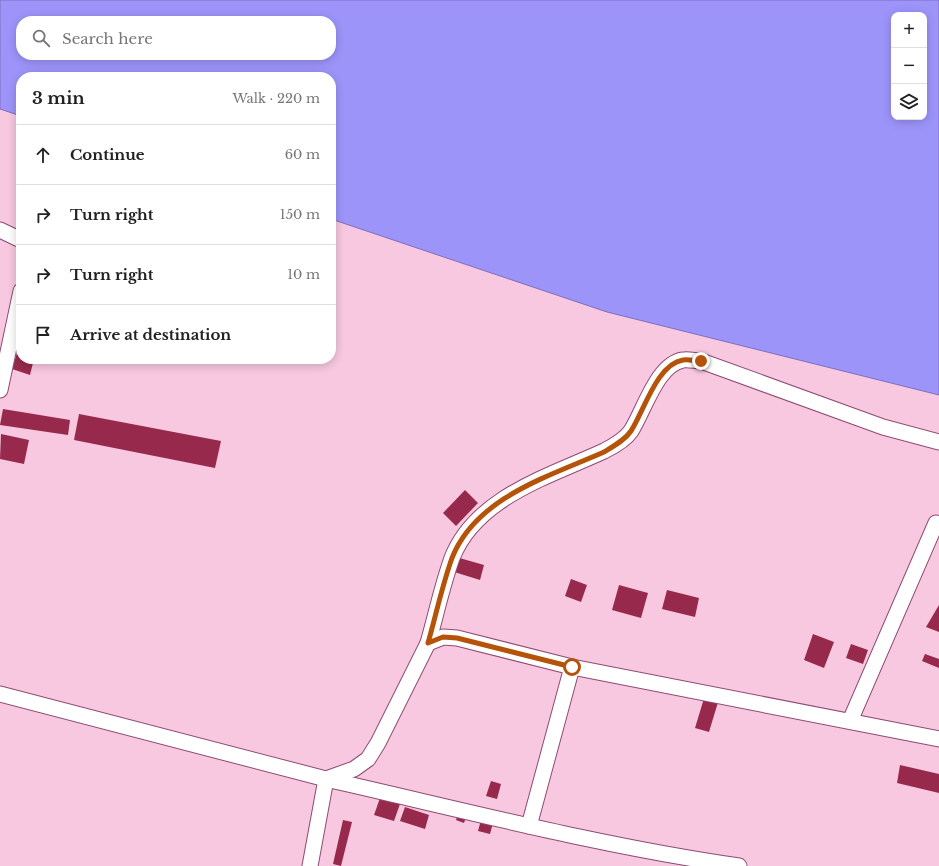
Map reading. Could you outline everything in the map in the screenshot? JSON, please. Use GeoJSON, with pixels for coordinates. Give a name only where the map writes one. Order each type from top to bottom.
{"type":"FeatureCollection","features":[{"type":"Feature","properties":{"kind":"street"},"geometry":{"type":"LineString","coordinates":[[0,230],[16,238]]}},
{"type":"Feature","properties":{"kind":"street"},"geometry":{"type":"LineString","coordinates":[[0,390],[16,315]]}},
{"type":"Feature","properties":{"kind":"street"},"geometry":{"type":"LineString","coordinates":[[326,778],[354,769],[368,759],[378,743],[428,643],[452,558],[466,534],[488,511],[514,492],[604,452],[618,444],[631,432],[656,382],[669,367],[682,360],[701,361],[883,427],[939,442]]}},
{"type":"Feature","properties":{"kind":"street"},"geometry":{"type":"LineString","coordinates":[[850,721],[936,524]]}},
{"type":"Feature","properties":{"kind":"street"},"geometry":{"type":"LineString","coordinates":[[428,643],[443,637],[457,638],[572,667],[939,739]]}},
{"type":"Feature","properties":{"kind":"street"},"geometry":{"type":"LineString","coordinates":[[529,826],[572,667]]}},
{"type":"Feature","properties":{"kind":"street"},"geometry":{"type":"LineString","coordinates":[[0,694],[326,778],[529,826],[695,862],[739,866]]}},
{"type":"Feature","properties":{"kind":"street"},"geometry":{"type":"LineString","coordinates":[[310,866],[326,778]]}},
{"type":"Feature","properties":{"kind":"shaded area"},"geometry":{"type":"Polygon","coordinates":[[[0,0],[939,0],[939,395],[607,312],[336,221],[336,72],[16,72],[16,114],[0,109],[0,0]]]}},
{"type":"Feature","properties":{"kind":"building"},"geometry":{"type":"Polygon","coordinates":[[[16,356],[16,364],[33,364],[30,375],[12,369],[16,356]]]}},
{"type":"Feature","properties":{"kind":"building"},"geometry":{"type":"Polygon","coordinates":[[[3,409],[70,420],[68,435],[0,425],[3,409]]]}},
{"type":"Feature","properties":{"kind":"building"},"geometry":{"type":"Polygon","coordinates":[[[79,414],[221,441],[215,468],[74,440],[79,414]]]}},
{"type":"Feature","properties":{"kind":"building"},"geometry":{"type":"Polygon","coordinates":[[[1,434],[29,440],[24,464],[0,459],[1,434]]]}},
{"type":"Feature","properties":{"kind":"building"},"geometry":{"type":"Polygon","coordinates":[[[465,490],[478,503],[456,526],[443,513],[465,490]]]}},
{"type":"Feature","properties":{"kind":"building"},"geometry":{"type":"Polygon","coordinates":[[[456,557],[484,565],[480,580],[451,571],[456,557]]]}},
{"type":"Feature","properties":{"kind":"building"},"geometry":{"type":"Polygon","coordinates":[[[571,579],[587,585],[581,602],[565,596],[571,579]]]}},
{"type":"Feature","properties":{"kind":"building"},"geometry":{"type":"Polygon","coordinates":[[[619,585],[648,593],[641,618],[612,610],[619,585]]]}},
{"type":"Feature","properties":{"kind":"building"},"geometry":{"type":"Polygon","coordinates":[[[667,590],[699,598],[695,617],[662,609],[667,590]]]}},
{"type":"Feature","properties":{"kind":"building"},"geometry":{"type":"Polygon","coordinates":[[[939,605],[939,632],[926,627],[939,605]]]}},
{"type":"Feature","properties":{"kind":"building"},"geometry":{"type":"Polygon","coordinates":[[[813,634],[834,642],[824,668],[804,660],[813,634]]]}},
{"type":"Feature","properties":{"kind":"building"},"geometry":{"type":"Polygon","coordinates":[[[851,644],[868,650],[863,664],[846,658],[851,644]]]}},
{"type":"Feature","properties":{"kind":"building"},"geometry":{"type":"Polygon","coordinates":[[[925,654],[939,659],[939,668],[922,661],[925,654]]]}},
{"type":"Feature","properties":{"kind":"building"},"geometry":{"type":"Polygon","coordinates":[[[705,695],[719,699],[709,732],[695,728],[705,695]]]}},
{"type":"Feature","properties":{"kind":"building"},"geometry":{"type":"Polygon","coordinates":[[[900,765],[939,774],[939,793],[897,783],[900,765]]]}},
{"type":"Feature","properties":{"kind":"building"},"geometry":{"type":"Polygon","coordinates":[[[491,781],[501,784],[497,799],[486,796],[491,781]]]}},
{"type":"Feature","properties":{"kind":"building"},"geometry":{"type":"Polygon","coordinates":[[[380,798],[400,804],[394,821],[374,815],[380,798]]]}},
{"type":"Feature","properties":{"kind":"building"},"geometry":{"type":"Polygon","coordinates":[[[405,807],[429,815],[425,829],[400,821],[405,807]]]}},
{"type":"Feature","properties":{"kind":"building"},"geometry":{"type":"Polygon","coordinates":[[[458,814],[466,817],[464,823],[456,820],[458,814]]]}},
{"type":"Feature","properties":{"kind":"building"},"geometry":{"type":"Polygon","coordinates":[[[343,820],[352,822],[341,866],[333,864],[343,820]]]}},
{"type":"Feature","properties":{"kind":"building"},"geometry":{"type":"Polygon","coordinates":[[[481,820],[493,823],[490,834],[478,831],[481,820]]]}},
{"type":"Feature","properties":{"kind":"route"},"geometry":{"type":"LineString","coordinates":[[572,667],[457,638],[443,637],[428,643],[452,558],[466,534],[488,511],[514,492],[604,452],[618,444],[631,432],[656,382],[669,367],[682,360],[701,361]]}}]}
